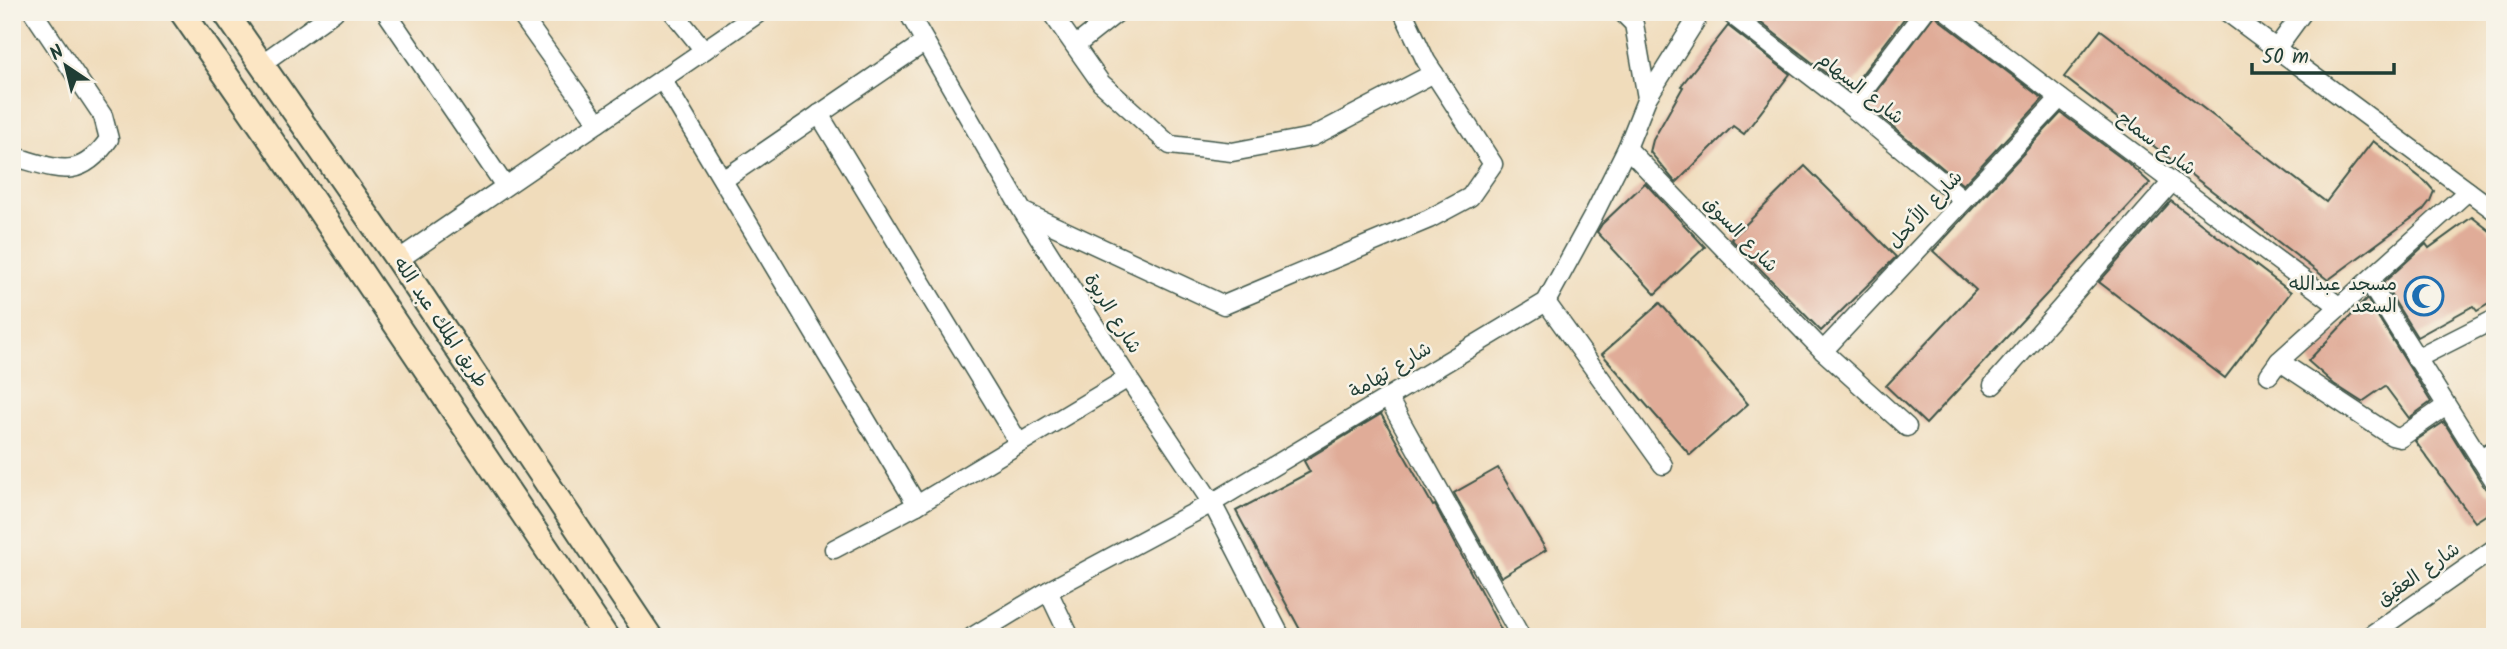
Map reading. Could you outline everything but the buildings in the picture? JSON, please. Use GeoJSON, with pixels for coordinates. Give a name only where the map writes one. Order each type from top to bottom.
{"type":"FeatureCollection","features":[{"type":"Feature","properties":{"kind":"main road","name":"طريق الملك عبد الله"},"geometry":{"type":"LineString","coordinates":[[181,12],[307,192],[606,637]]}},
{"type":"Feature","properties":{"kind":"main road","name":"طريق الملك عبد الله"},"geometry":{"type":"LineString","coordinates":[[225,12],[398,260],[650,637]]}},
{"type":"Feature","properties":{"kind":"street"},"geometry":{"type":"LineString","coordinates":[[12,156],[58,169],[80,168],[99,154],[109,139],[103,116],[33,12]]}},
{"type":"Feature","properties":{"kind":"street"},"geometry":{"type":"LineString","coordinates":[[261,64],[334,12]]}},
{"type":"Feature","properties":{"kind":"street"},"geometry":{"type":"LineString","coordinates":[[386,12],[505,186]]}},
{"type":"Feature","properties":{"kind":"street"},"geometry":{"type":"LineString","coordinates":[[519,12],[598,123]]}},
{"type":"Feature","properties":{"kind":"street"},"geometry":{"type":"LineString","coordinates":[[673,12],[704,50]]}},
{"type":"Feature","properties":{"kind":"street"},"geometry":{"type":"LineString","coordinates":[[398,260],[760,12]]}},
{"type":"Feature","properties":{"kind":"street","name":"شارع الربوة"},"geometry":{"type":"LineString","coordinates":[[908,12],[1023,212],[1128,378],[1212,503],[1281,637]]}},
{"type":"Feature","properties":{"kind":"street"},"geometry":{"type":"LineString","coordinates":[[1051,12],[1101,83],[1170,145],[1232,152],[1312,137],[1434,73]]}},
{"type":"Feature","properties":{"kind":"street"},"geometry":{"type":"LineString","coordinates":[[1075,46],[1118,12]]}},
{"type":"Feature","properties":{"kind":"street"},"geometry":{"type":"LineString","coordinates":[[1023,212],[1224,305],[1429,219],[1470,197],[1493,164],[1434,73],[1403,12]]}},
{"type":"Feature","properties":{"kind":"street"},"geometry":{"type":"LineString","coordinates":[[1622,12],[1634,24],[1647,97]]}},
{"type":"Feature","properties":{"kind":"street"},"geometry":{"type":"LineString","coordinates":[[1663,466],[1546,302],[1627,148],[1647,97],[1701,12]]}},
{"type":"Feature","properties":{"kind":"street","name":"شارع السهام"},"geometry":{"type":"LineString","coordinates":[[1728,12],[1851,107],[1964,200]]}},
{"type":"Feature","properties":{"kind":"street"},"geometry":{"type":"LineString","coordinates":[[1851,107],[1924,12]]}},
{"type":"Feature","properties":{"kind":"street","name":"شارع سماح"},"geometry":{"type":"LineString","coordinates":[[1948,12],[2340,307]]}},
{"type":"Feature","properties":{"kind":"street"},"geometry":{"type":"LineString","coordinates":[[2227,12],[2495,211]]}},
{"type":"Feature","properties":{"kind":"street"},"geometry":{"type":"LineString","coordinates":[[2276,49],[2303,12]]}},
{"type":"Feature","properties":{"kind":"street"},"geometry":{"type":"LineString","coordinates":[[723,180],[925,43]]}},
{"type":"Feature","properties":{"kind":"street"},"geometry":{"type":"LineString","coordinates":[[662,79],[917,505]]}},
{"type":"Feature","properties":{"kind":"street","name":"شارع الأكحل"},"geometry":{"type":"LineString","coordinates":[[1823,351],[2060,98]]}},
{"type":"Feature","properties":{"kind":"street"},"geometry":{"type":"LineString","coordinates":[[819,114],[1019,443]]}},
{"type":"Feature","properties":{"kind":"street","name":"شارع السوق"},"geometry":{"type":"LineString","coordinates":[[1627,148],[1823,351],[1907,427]]}},
{"type":"Feature","properties":{"kind":"street"},"geometry":{"type":"LineString","coordinates":[[1993,385],[2172,182]]}},
{"type":"Feature","properties":{"kind":"street"},"geometry":{"type":"LineString","coordinates":[[2446,406],[2400,438],[2392,436],[2274,368],[2468,191]]}},
{"type":"Feature","properties":{"kind":"street"},"geometry":{"type":"LineString","coordinates":[[2369,282],[2446,406],[2487,454],[2495,482]]}},
{"type":"Feature","properties":{"kind":"street","name":"شارع تهامة"},"geometry":{"type":"LineString","coordinates":[[972,637],[1048,591],[1212,503],[1546,302]]}},
{"type":"Feature","properties":{"kind":"street"},"geometry":{"type":"LineString","coordinates":[[2416,359],[2495,319]]}},
{"type":"Feature","properties":{"kind":"street"},"geometry":{"type":"LineString","coordinates":[[834,550],[917,505],[1128,378]]}},
{"type":"Feature","properties":{"kind":"street"},"geometry":{"type":"LineString","coordinates":[[1388,398],[1521,637]]}},
{"type":"Feature","properties":{"kind":"street","name":"شارع العقيق"},"geometry":{"type":"LineString","coordinates":[[2368,637],[2495,548]]}},
{"type":"Feature","properties":{"kind":"street"},"geometry":{"type":"LineString","coordinates":[[1048,591],[1070,637]]}},
{"type":"Feature","properties":{"kind":"place","name":"مسجد عبدالله السعد"},"geometry":{"type":"Point","coordinates":[2424,296]}}]}
